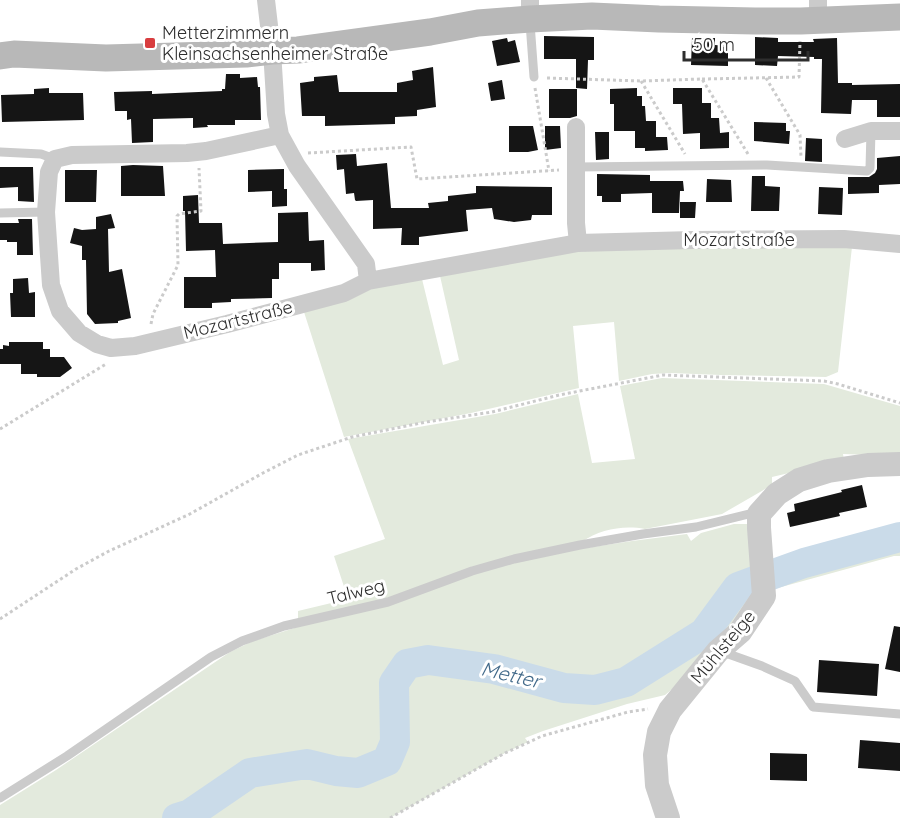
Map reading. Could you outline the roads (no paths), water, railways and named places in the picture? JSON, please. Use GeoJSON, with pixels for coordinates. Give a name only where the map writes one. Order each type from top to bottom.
{"type":"FeatureCollection","features":[{"type":"Feature","properties":{"kind":"main road"},"geometry":{"type":"LineString","coordinates":[[13,52],[106,58],[246,54],[308,49],[420,34],[478,23],[530,9],[592,16],[742,21],[900,17]]}},
{"type":"Feature","properties":{"kind":"street"},"geometry":{"type":"LineString","coordinates":[[266,0],[276,114],[280,135],[297,166],[366,264],[368,281]]}},
{"type":"Feature","properties":{"kind":"street"},"geometry":{"type":"LineString","coordinates":[[576,127],[576,223],[579,243]]}},
{"type":"Feature","properties":{"kind":"street"},"geometry":{"type":"LineString","coordinates":[[845,139],[871,131],[900,131]]}},
{"type":"Feature","properties":{"kind":"street"},"geometry":{"type":"LineString","coordinates":[[55,159],[72,155],[198,152],[280,135]]}},
{"type":"Feature","properties":{"kind":"street","name":"Mozartstraße"},"geometry":{"type":"LineString","coordinates":[[55,159],[49,172],[46,212],[51,285],[60,311],[79,333],[97,344],[111,348],[135,346],[227,324],[344,293],[368,281],[579,243],[844,239],[900,244]]}},
{"type":"Feature","properties":{"kind":"street"},"geometry":{"type":"LineString","coordinates":[[759,521],[777,494],[799,480],[828,471],[868,465],[900,464]]}},
{"type":"Feature","properties":{"kind":"street","name":"Mühlsteige"},"geometry":{"type":"LineString","coordinates":[[668,818],[657,785],[655,755],[659,732],[670,710],[718,651],[740,632],[764,596],[759,521]]}},
{"type":"Feature","properties":{"kind":"lane"},"geometry":{"type":"LineString","coordinates":[[530,9],[534,77]]}},
{"type":"Feature","properties":{"kind":"lane"},"geometry":{"type":"LineString","coordinates":[[576,167],[755,166],[867,171],[870,168],[871,131]]}},
{"type":"Feature","properties":{"kind":"lane"},"geometry":{"type":"LineString","coordinates":[[0,152],[41,154],[55,159]]}},
{"type":"Feature","properties":{"kind":"lane"},"geometry":{"type":"LineString","coordinates":[[0,213],[46,212]]}},
{"type":"Feature","properties":{"kind":"lane","name":"Talweg"},"geometry":{"type":"LineString","coordinates":[[0,798],[67,756],[210,657],[242,641],[284,626],[388,602],[472,571],[514,559],[579,545],[696,527],[753,513],[759,521]]}},
{"type":"Feature","properties":{"kind":"lane"},"geometry":{"type":"LineString","coordinates":[[718,651],[762,666],[795,681],[813,707],[900,714]]}},
{"type":"Feature","properties":{"kind":"waterway","name":"Metter"},"geometry":{"type":"LineString","coordinates":[[177,818],[190,814],[250,773],[307,764],[336,771],[358,773],[387,761],[395,742],[394,683],[407,664],[428,660],[494,669],[564,688],[595,690],[626,682],[704,633],[738,587],[804,563],[900,537]]}},
{"type":"Feature","properties":{"kind":"place","name":"Metterzimmern Kleinsachsenheimer Straße"},"geometry":{"type":"Point","coordinates":[150,43]}}]}
